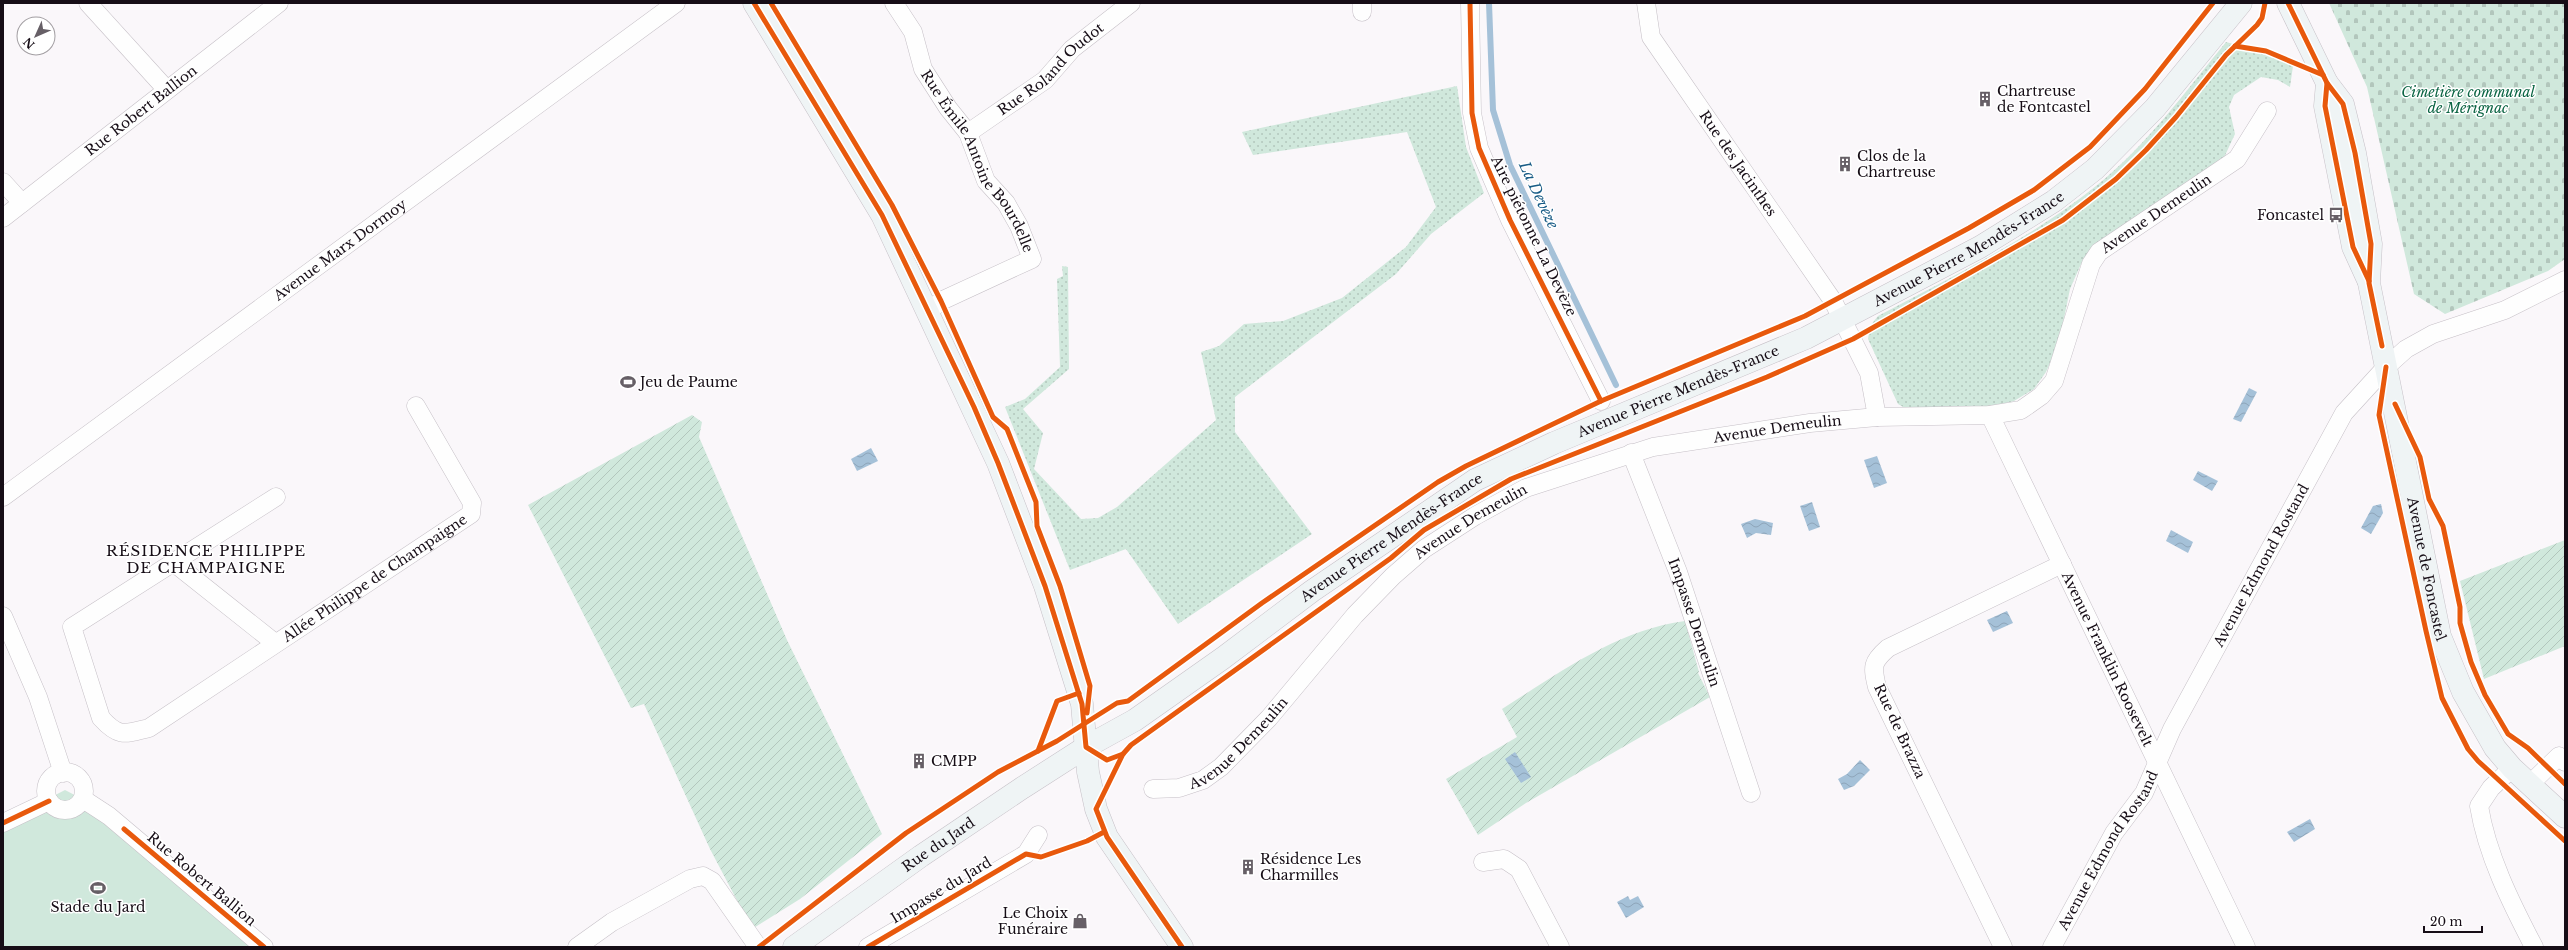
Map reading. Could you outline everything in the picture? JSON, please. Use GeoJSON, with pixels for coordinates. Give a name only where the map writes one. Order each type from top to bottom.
{"type":"FeatureCollection","features":[{"type":"Feature","properties":{"kind":"street"},"geometry":{"type":"LineString","coordinates":[[88,3],[167,90]]}},
{"type":"Feature","properties":{"kind":"street","name":"Rue Robert Ballion"},"geometry":{"type":"LineString","coordinates":[[3,218],[279,3]]}},
{"type":"Feature","properties":{"kind":"street","name":"Avenue Marx Dormoy"},"geometry":{"type":"LineString","coordinates":[[3,496],[676,3]]}},
{"type":"Feature","properties":{"kind":"street"},"geometry":{"type":"LineString","coordinates":[[754,3],[882,215],[929,311],[998,463],[1045,586],[1082,704],[1088,772],[1096,809],[1104,832],[1182,947]]}},
{"type":"Feature","properties":{"kind":"street","name":"Rue Émile Antoine Bourdelle"},"geometry":{"type":"LineString","coordinates":[[894,3],[913,32],[923,69],[948,108],[968,133],[986,181],[1006,203],[1019,226],[1032,259],[941,301],[929,311]]}},
{"type":"Feature","properties":{"kind":"street","name":"Rue Roland Oudot"},"geometry":{"type":"LineString","coordinates":[[968,133],[1045,80],[1072,49],[1131,3]]}},
{"type":"Feature","properties":{"kind":"street","name":"Aire piétonne La Devèze"},"geometry":{"type":"LineString","coordinates":[[1470,3],[1472,113],[1479,148],[1510,220],[1601,401]]}},
{"type":"Feature","properties":{"kind":"street","name":"Rue des Jacinthes"},"geometry":{"type":"LineString","coordinates":[[1646,3],[1651,37],[1823,286],[1843,319]]}},
{"type":"Feature","properties":{"kind":"street","name":"Avenue Pierre Mendès-France"},"geometry":{"type":"LineString","coordinates":[[1086,747],[1135,720],[1223,658],[1312,591],[1475,480],[1560,440],[1806,338],[1980,247],[2054,201],[2095,169],[2155,108],[2240,3]]}},
{"type":"Feature","properties":{"kind":"street","name":"Avenue de Foncastel"},"geometry":{"type":"LineString","coordinates":[[2288,3],[2327,84],[2326,106],[2353,247],[2370,283],[2440,636],[2463,692],[2479,722],[2512,768],[2565,817]]}},
{"type":"Feature","properties":{"kind":"street","name":"Avenue Demeulin"},"geometry":{"type":"LineString","coordinates":[[1153,789],[1179,788],[1203,780],[1221,767],[1269,718],[1355,614],[1393,576],[1424,549],[1475,516],[1526,488],[1653,447],[1810,423],[1877,417],[1990,415],[2021,410],[2041,396],[2054,381],[2091,264],[2099,252],[2237,160],[2267,111]]}},
{"type":"Feature","properties":{"kind":"street"},"geometry":{"type":"LineString","coordinates":[[3,182],[22,203]]}},
{"type":"Feature","properties":{"kind":"street","name":"Avenue Edmond Rostand"},"geometry":{"type":"LineString","coordinates":[[2052,947],[2114,833],[2144,793],[2172,728],[2344,413],[2386,367],[2406,349],[2433,334],[2505,310],[2565,280]]}},
{"type":"Feature","properties":{"kind":"street"},"geometry":{"type":"LineString","coordinates":[[1843,319],[1869,373],[1877,417]]}},
{"type":"Feature","properties":{"kind":"street","name":"Allée Philippe de Champaigne"},"geometry":{"type":"LineString","coordinates":[[276,497],[72,627],[101,718],[112,729],[124,734],[149,728],[471,514],[472,503],[416,406]]}},
{"type":"Feature","properties":{"kind":"street","name":"Avenue Franklin Roosevelt"},"geometry":{"type":"LineString","coordinates":[[1990,415],[2246,947]]}},
{"type":"Feature","properties":{"kind":"street","name":"Impasse Demeulin"},"geometry":{"type":"LineString","coordinates":[[1631,453],[1678,572],[1751,793]]}},
{"type":"Feature","properties":{"kind":"street","name":"Allée Philippe de Champaigne"},"geometry":{"type":"LineString","coordinates":[[173,562],[275,644]]}},
{"type":"Feature","properties":{"kind":"street","name":"Rue de Brazza"},"geometry":{"type":"LineString","coordinates":[[2004,947],[1877,687],[1873,669],[1877,658],[1888,648],[2062,564]]}},
{"type":"Feature","properties":{"kind":"street"},"geometry":{"type":"LineString","coordinates":[[3,616],[41,703],[63,773]]}},
{"type":"Feature","properties":{"kind":"street","name":"Rue du Jard"},"geometry":{"type":"LineString","coordinates":[[794,947],[921,856],[1086,747]]}},
{"type":"Feature","properties":{"kind":"street"},"geometry":{"type":"LineString","coordinates":[[2529,785],[2559,756],[2565,762]]}},
{"type":"Feature","properties":{"kind":"street"},"geometry":{"type":"LineString","coordinates":[[2512,768],[2491,788],[2479,806],[2482,829],[2515,910],[2534,947]]}},
{"type":"Feature","properties":{"kind":"street"},"geometry":{"type":"LineString","coordinates":[[63,773],[71,773],[80,779],[84,788],[83,799],[76,807],[66,810],[55,808],[49,801],[46,788],[51,779],[63,773]]}},
{"type":"Feature","properties":{"kind":"street","name":"Rue Robert Ballion"},"geometry":{"type":"LineString","coordinates":[[83,799],[109,816],[264,947]]}},
{"type":"Feature","properties":{"kind":"street"},"geometry":{"type":"LineString","coordinates":[[3,822],[49,801]]}},
{"type":"Feature","properties":{"kind":"street","name":"Impasse du Jard"},"geometry":{"type":"LineString","coordinates":[[868,947],[1026,854],[1038,835]]}},
{"type":"Feature","properties":{"kind":"street"},"geometry":{"type":"LineString","coordinates":[[1483,862],[1504,859],[1519,869],[1560,947]]}},
{"type":"Feature","properties":{"kind":"street"},"geometry":{"type":"LineString","coordinates":[[577,947],[612,922],[690,879],[703,876],[712,881],[758,947]]}},
{"type":"Feature","properties":{"kind":"green space","name":"Cimetière communal de Mérignac"},"geometry":{"type":"Polygon","coordinates":[[[2329,3],[2565,3],[2565,259],[2548,271],[2445,314],[2414,294],[2367,87],[2329,3]]]}},
{"type":"Feature","properties":{"kind":"green space"},"geometry":{"type":"Polygon","coordinates":[[[2226,42],[2266,53],[2293,66],[2290,87],[2278,80],[2261,77],[2234,95],[2229,107],[2235,134],[2221,164],[2099,241],[2081,264],[2070,289],[2059,343],[2046,372],[2034,389],[2014,401],[1990,407],[1905,408],[1898,404],[1868,339],[1870,326],[1878,316],[2018,240],[2071,205],[2096,186],[2115,170],[2149,136],[2226,42]]]}},
{"type":"Feature","properties":{"kind":"green space"},"geometry":{"type":"Polygon","coordinates":[[[1457,86],[1466,147],[1484,193],[1431,234],[1396,274],[1235,397],[1235,432],[1312,534],[1178,624],[1126,549],[1070,570],[1005,407],[1025,399],[1060,367],[1057,279],[1063,276],[1062,266],[1068,267],[1069,369],[1023,409],[1043,433],[1034,469],[1081,519],[1098,518],[1117,507],[1216,420],[1201,352],[1219,346],[1244,324],[1283,321],[1342,298],[1406,247],[1436,207],[1407,132],[1253,155],[1242,132],[1457,86]]]}},
{"type":"Feature","properties":{"kind":"green space"},"geometry":{"type":"Polygon","coordinates":[[[692,415],[702,422],[699,437],[787,640],[882,834],[800,899],[752,929],[710,849],[644,704],[631,708],[528,505],[692,415]]]}},
{"type":"Feature","properties":{"kind":"green space"},"geometry":{"type":"Polygon","coordinates":[[[2565,540],[2565,646],[2484,679],[2460,581],[2565,540]]]}},
{"type":"Feature","properties":{"kind":"green space"},"geometry":{"type":"Polygon","coordinates":[[[1685,621],[1699,672],[1698,673],[1710,697],[1526,803],[1478,835],[1446,779],[1517,737],[1502,709],[1567,668],[1612,643],[1636,633],[1685,621]]]}},
{"type":"Feature","properties":{"kind":"green space","name":"Stade du Jard"},"geometry":{"type":"Polygon","coordinates":[[[65,790],[90,803],[264,947],[3,947],[3,822],[65,790]]]}},
{"type":"Feature","properties":{"kind":"water"},"geometry":{"type":"Polygon","coordinates":[[[2249,388],[2257,392],[2241,422],[2233,419],[2249,388]]]}},
{"type":"Feature","properties":{"kind":"water"},"geometry":{"type":"Polygon","coordinates":[[[871,448],[878,461],[857,471],[851,459],[871,448]]]}},
{"type":"Feature","properties":{"kind":"water"},"geometry":{"type":"Polygon","coordinates":[[[1877,456],[1887,483],[1874,488],[1864,460],[1877,456]]]}},
{"type":"Feature","properties":{"kind":"water"},"geometry":{"type":"Polygon","coordinates":[[[2198,471],[2218,481],[2212,491],[2193,480],[2198,471]]]}},
{"type":"Feature","properties":{"kind":"water"},"geometry":{"type":"Polygon","coordinates":[[[1812,502],[1820,527],[1809,531],[1800,506],[1812,502]]]}},
{"type":"Feature","properties":{"kind":"water"},"geometry":{"type":"Polygon","coordinates":[[[2381,504],[2383,513],[2371,534],[2361,528],[2373,506],[2381,504]]]}},
{"type":"Feature","properties":{"kind":"water"},"geometry":{"type":"Polygon","coordinates":[[[1755,519],[1773,523],[1771,535],[1756,533],[1747,538],[1741,524],[1755,519]]]}},
{"type":"Feature","properties":{"kind":"water"},"geometry":{"type":"Polygon","coordinates":[[[2171,530],[2193,542],[2188,553],[2166,541],[2171,530]]]}},
{"type":"Feature","properties":{"kind":"water"},"geometry":{"type":"Polygon","coordinates":[[[2007,611],[2013,623],[1993,632],[1987,620],[2007,611]]]}},
{"type":"Feature","properties":{"kind":"water"},"geometry":{"type":"Polygon","coordinates":[[[1515,752],[1531,777],[1521,783],[1505,759],[1515,752]]]}},
{"type":"Feature","properties":{"kind":"water"},"geometry":{"type":"Polygon","coordinates":[[[1860,760],[1870,770],[1854,786],[1844,790],[1838,779],[1847,774],[1860,760]]]}},
{"type":"Feature","properties":{"kind":"water"},"geometry":{"type":"Polygon","coordinates":[[[2310,819],[2315,829],[2294,842],[2287,832],[2310,819]]]}},
{"type":"Feature","properties":{"kind":"water"},"geometry":{"type":"Polygon","coordinates":[[[1628,896],[1630,900],[1638,896],[1644,907],[1626,918],[1617,902],[1628,896]]]}},
{"type":"Feature","properties":{"kind":"waterway","name":"La Devèze"},"geometry":{"type":"LineString","coordinates":[[1489,3],[1493,110],[1510,165],[1616,385]]}},
{"type":"Feature","properties":{"kind":"cycle path"},"geometry":{"type":"LineString","coordinates":[[754,3],[882,215],[974,407],[998,463],[1045,586],[1082,704],[1086,747],[1107,760],[1123,754]]}},
{"type":"Feature","properties":{"kind":"cycle path"},"geometry":{"type":"LineString","coordinates":[[771,3],[892,205],[941,301],[993,417],[1007,429],[1036,502],[1037,526],[1060,586],[1090,686],[1087,713]]}},
{"type":"Feature","properties":{"kind":"cycle path"},"geometry":{"type":"LineString","coordinates":[[1470,3],[1472,113],[1479,148],[1510,220],[1601,401]]}},
{"type":"Feature","properties":{"kind":"cycle path"},"geometry":{"type":"LineString","coordinates":[[759,947],[906,833],[998,772],[1057,741],[1117,703],[1128,701],[1262,603],[1438,482],[1466,466],[1601,401],[1805,316],[1969,228],[2034,190],[2090,147],[2145,89],[2213,3]]}},
{"type":"Feature","properties":{"kind":"cycle path"},"geometry":{"type":"LineString","coordinates":[[1182,947],[1107,837],[1096,809],[1123,754],[1131,745],[1391,558],[1424,530],[1511,479],[1767,377],[1853,339],[2063,220],[2116,179],[2146,150],[2176,117],[2226,55],[2257,25],[2262,18],[2265,3]]}},
{"type":"Feature","properties":{"kind":"cycle path"},"geometry":{"type":"LineString","coordinates":[[2288,3],[2327,83],[2343,104],[2355,153],[2371,244],[2369,283],[2382,346]]}},
{"type":"Feature","properties":{"kind":"cycle path"},"geometry":{"type":"LineString","coordinates":[[2235,46],[2266,51],[2323,75]]}},
{"type":"Feature","properties":{"kind":"cycle path"},"geometry":{"type":"LineString","coordinates":[[2327,83],[2325,106],[2353,247],[2369,281]]}},
{"type":"Feature","properties":{"kind":"cycle path"},"geometry":{"type":"LineString","coordinates":[[2386,367],[2379,415],[2442,698],[2468,749],[2478,761],[2565,841]]}},
{"type":"Feature","properties":{"kind":"cycle path"},"geometry":{"type":"LineString","coordinates":[[2395,404],[2420,457],[2429,499],[2443,526],[2460,607],[2460,623],[2471,662],[2485,695],[2508,734],[2528,748],[2565,784]]}},
{"type":"Feature","properties":{"kind":"cycle path"},"geometry":{"type":"LineString","coordinates":[[1038,751],[1057,701],[1079,693]]}},
{"type":"Feature","properties":{"kind":"cycle path"},"geometry":{"type":"LineString","coordinates":[[3,823],[49,801]]}},
{"type":"Feature","properties":{"kind":"cycle path"},"geometry":{"type":"LineString","coordinates":[[124,829],[264,947]]}},
{"type":"Feature","properties":{"kind":"cycle path"},"geometry":{"type":"LineString","coordinates":[[868,947],[1026,854],[1041,857],[1087,841],[1104,832]]}},
{"type":"Feature","properties":{"kind":"place","name":"Chartreuse de Fontcastel"},"geometry":{"type":"Point","coordinates":[1985,99]}},
{"type":"Feature","properties":{"kind":"place","name":"Clos de la Chartreuse"},"geometry":{"type":"Point","coordinates":[1845,164]}},
{"type":"Feature","properties":{"kind":"place","name":"Foncastel"},"geometry":{"type":"Point","coordinates":[2336,215]}},
{"type":"Feature","properties":{"kind":"place","name":"Jeu de Paume"},"geometry":{"type":"Point","coordinates":[628,382]}},
{"type":"Feature","properties":{"kind":"place","name":"CMPP"},"geometry":{"type":"Point","coordinates":[919,761]}},
{"type":"Feature","properties":{"kind":"place","name":"Résidence Les Charmilles"},"geometry":{"type":"Point","coordinates":[1248,867]}},
{"type":"Feature","properties":{"kind":"place","name":"Stade du Jard"},"geometry":{"type":"Point","coordinates":[98,888]}},
{"type":"Feature","properties":{"kind":"place","name":"Le Choix Funéraire"},"geometry":{"type":"Point","coordinates":[1080,921]}},
{"type":"Feature","properties":{"kind":"district","name":"RÉSIDENCE PHILIPPE DE CHAMPAIGNE"},"geometry":{"type":"Point","coordinates":[206,558]}}]}
